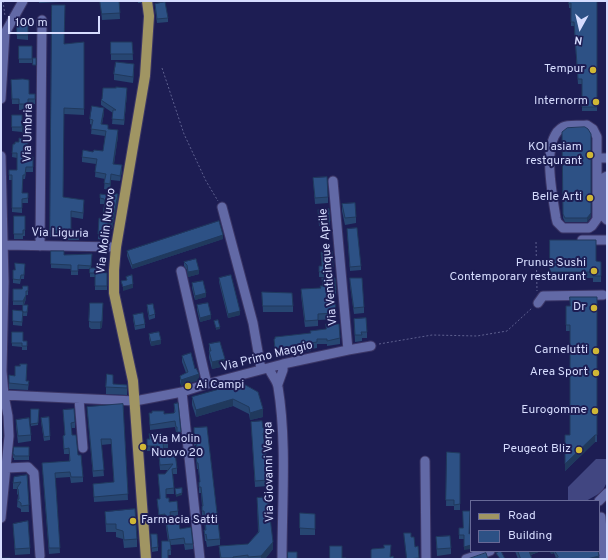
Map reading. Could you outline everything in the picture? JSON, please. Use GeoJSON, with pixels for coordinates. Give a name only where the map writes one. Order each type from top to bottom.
{"type":"FeatureCollection","features":[{"type":"Feature","properties":{"kind":"main road","name":"Via Molin Nuovo"},"geometry":{"type":"LineString","coordinates":[[146,559],[133,381],[114,293],[114,270],[116,247],[145,76],[149,16],[147,1]]}},
{"type":"Feature","properties":{"kind":"street"},"geometry":{"type":"LineString","coordinates":[[1,98],[5,33],[23,1]]}},
{"type":"Feature","properties":{"kind":"street","name":"Via Umbria"},"geometry":{"type":"LineString","coordinates":[[40,246],[42,20]]}},
{"type":"Feature","properties":{"kind":"street"},"geometry":{"type":"LineString","coordinates":[[587,125],[593,129],[597,136],[597,158],[597,219],[589,228],[563,228],[557,222],[556,218],[551,181],[551,142],[554,136],[563,127],[587,125]]}},
{"type":"Feature","properties":{"kind":"street"},"geometry":{"type":"LineString","coordinates":[[1,156],[4,245],[2,371],[9,436],[1,518]]}},
{"type":"Feature","properties":{"kind":"street"},"geometry":{"type":"LineString","coordinates":[[597,158],[607,158]]}},
{"type":"Feature","properties":{"kind":"street"},"geometry":{"type":"LineString","coordinates":[[607,176],[603,178],[605,195],[604,217],[607,220]]}},
{"type":"Feature","properties":{"kind":"street","name":"Via Venticinque Aprile"},"geometry":{"type":"LineString","coordinates":[[333,181],[348,350]]}},
{"type":"Feature","properties":{"kind":"street","name":"Via Giovanni Verga"},"geometry":{"type":"LineString","coordinates":[[222,207],[265,369],[271,374],[278,384]]}},
{"type":"Feature","properties":{"kind":"street"},"geometry":{"type":"LineString","coordinates":[[572,240],[607,240]]}},
{"type":"Feature","properties":{"kind":"street","name":"Via Liguria"},"geometry":{"type":"LineString","coordinates":[[4,245],[116,247]]}},
{"type":"Feature","properties":{"kind":"street"},"geometry":{"type":"LineString","coordinates":[[181,271],[207,384]]}},
{"type":"Feature","properties":{"kind":"street"},"geometry":{"type":"LineString","coordinates":[[538,303],[544,296],[603,295]]}},
{"type":"Feature","properties":{"kind":"street","name":"Via Primo Maggio"},"geometry":{"type":"LineString","coordinates":[[4,395],[135,402],[182,392],[283,364],[371,346]]}},
{"type":"Feature","properties":{"kind":"street","name":"Via Giovanni Verga"},"geometry":{"type":"LineString","coordinates":[[282,559],[282,432],[278,384],[284,370],[283,364]]}},
{"type":"Feature","properties":{"kind":"street"},"geometry":{"type":"LineString","coordinates":[[182,392],[200,559]]}},
{"type":"Feature","properties":{"kind":"street"},"geometry":{"type":"LineString","coordinates":[[79,399],[83,448]]}},
{"type":"Feature","properties":{"kind":"street"},"geometry":{"type":"LineString","coordinates":[[425,461],[426,559]]}},
{"type":"Feature","properties":{"kind":"street"},"geometry":{"type":"LineString","coordinates":[[7,468],[28,467],[34,473],[40,556]]}},
{"type":"Feature","properties":{"kind":"street"},"geometry":{"type":"LineString","coordinates":[[600,516],[604,559]]}},
{"type":"Feature","properties":{"kind":"street"},"geometry":{"type":"LineString","coordinates":[[466,559],[486,552]]}},
{"type":"Feature","properties":{"kind":"path"},"geometry":{"type":"LineString","coordinates":[[162,68],[184,134],[206,181],[222,207]]}},
{"type":"Feature","properties":{"kind":"path"},"geometry":{"type":"LineString","coordinates":[[371,346],[432,335],[477,336],[507,331],[538,303],[536,242]]}},
{"type":"Feature","properties":{"kind":"shaded area"},"geometry":{"type":"Polygon","coordinates":[[[596,459],[606,459],[607,482],[602,492],[588,500],[568,500],[568,487],[596,459]]]}},
{"type":"Feature","properties":{"kind":"building"},"geometry":{"type":"Polygon","coordinates":[[[100,1],[119,1],[120,13],[102,14],[100,1]]]}},
{"type":"Feature","properties":{"kind":"building"},"geometry":{"type":"Polygon","coordinates":[[[569,1],[597,1],[597,107],[582,107],[582,79],[578,79],[574,22],[571,22],[571,3],[569,4],[569,1]]]}},
{"type":"Feature","properties":{"kind":"building"},"geometry":{"type":"Polygon","coordinates":[[[165,2],[168,18],[157,19],[155,4],[165,2]]]}},
{"type":"Feature","properties":{"kind":"building"},"geometry":{"type":"Polygon","coordinates":[[[52,5],[65,5],[64,44],[84,42],[84,109],[64,108],[63,197],[84,200],[83,213],[71,211],[71,229],[78,230],[79,234],[68,234],[68,231],[50,231],[52,5]]]}},
{"type":"Feature","properties":{"kind":"building"},"geometry":{"type":"Polygon","coordinates":[[[17,24],[28,24],[28,35],[17,35],[17,24]]]}},
{"type":"Feature","properties":{"kind":"building"},"geometry":{"type":"Polygon","coordinates":[[[111,42],[132,42],[133,54],[111,54],[111,42]]]}},
{"type":"Feature","properties":{"kind":"building"},"geometry":{"type":"Polygon","coordinates":[[[19,46],[32,46],[32,59],[19,59],[19,46]]]}},
{"type":"Feature","properties":{"kind":"building"},"geometry":{"type":"Polygon","coordinates":[[[33,58],[36,58],[36,65],[33,65],[33,58]]]}},
{"type":"Feature","properties":{"kind":"building"},"geometry":{"type":"Polygon","coordinates":[[[116,62],[134,64],[133,77],[114,74],[116,62]]]}},
{"type":"Feature","properties":{"kind":"building"},"geometry":{"type":"Polygon","coordinates":[[[11,80],[29,80],[29,94],[35,94],[35,99],[28,99],[28,104],[19,104],[19,99],[12,99],[11,80]]]}},
{"type":"Feature","properties":{"kind":"building"},"geometry":{"type":"Polygon","coordinates":[[[103,88],[127,88],[124,120],[112,119],[113,110],[116,110],[101,100],[103,88]]]}},
{"type":"Feature","properties":{"kind":"building"},"geometry":{"type":"Polygon","coordinates":[[[92,106],[104,108],[101,124],[108,125],[108,129],[118,130],[113,164],[122,165],[120,176],[111,174],[110,184],[104,183],[106,174],[95,172],[97,159],[82,157],[83,150],[93,152],[94,150],[103,151],[106,131],[91,129],[93,120],[90,119],[92,106]]]}},
{"type":"Feature","properties":{"kind":"building"},"geometry":{"type":"Polygon","coordinates":[[[12,115],[22,115],[22,127],[12,127],[12,115]]]}},
{"type":"Feature","properties":{"kind":"building"},"geometry":{"type":"Polygon","coordinates":[[[23,126],[28,126],[28,157],[33,157],[33,167],[26,167],[25,175],[23,175],[22,193],[28,193],[28,198],[22,199],[22,208],[12,208],[12,175],[9,175],[9,170],[17,170],[17,153],[12,153],[13,144],[15,144],[15,142],[19,142],[19,138],[23,139],[23,126]]]}},
{"type":"Feature","properties":{"kind":"building"},"geometry":{"type":"Polygon","coordinates":[[[585,127],[591,134],[591,213],[587,218],[565,218],[563,214],[562,132],[567,128],[585,127]]]}},
{"type":"Feature","properties":{"kind":"building"},"geometry":{"type":"Polygon","coordinates":[[[327,177],[328,197],[315,198],[313,178],[327,177]]]}},
{"type":"Feature","properties":{"kind":"building"},"geometry":{"type":"Polygon","coordinates":[[[108,193],[118,194],[112,224],[108,223],[106,236],[98,234],[99,218],[102,219],[105,203],[104,199],[100,198],[100,194],[108,195],[108,193]]]}},
{"type":"Feature","properties":{"kind":"building"},"geometry":{"type":"Polygon","coordinates":[[[355,203],[356,217],[345,218],[342,204],[355,203]]]}},
{"type":"Feature","properties":{"kind":"building"},"geometry":{"type":"Polygon","coordinates":[[[329,209],[330,221],[319,222],[318,210],[329,209]]]}},
{"type":"Feature","properties":{"kind":"building"},"geometry":{"type":"Polygon","coordinates":[[[14,216],[25,216],[25,230],[23,230],[23,234],[14,234],[14,216]]]}},
{"type":"Feature","properties":{"kind":"building"},"geometry":{"type":"Polygon","coordinates":[[[219,221],[223,235],[132,265],[127,251],[219,221]]]}},
{"type":"Feature","properties":{"kind":"building"},"geometry":{"type":"Polygon","coordinates":[[[357,228],[361,266],[350,267],[347,229],[357,228]]]}},
{"type":"Feature","properties":{"kind":"building"},"geometry":{"type":"Polygon","coordinates":[[[550,240],[596,240],[596,261],[601,262],[601,276],[593,276],[593,272],[550,272],[550,240]]]}},
{"type":"Feature","properties":{"kind":"building"},"geometry":{"type":"Polygon","coordinates":[[[328,249],[328,251],[332,251],[333,267],[325,268],[325,271],[319,272],[319,266],[322,266],[321,252],[328,249]]]}},
{"type":"Feature","properties":{"kind":"building"},"geometry":{"type":"Polygon","coordinates":[[[51,251],[64,251],[64,255],[92,254],[91,266],[78,265],[78,271],[71,271],[71,265],[51,264],[51,251]]]}},
{"type":"Feature","properties":{"kind":"building"},"geometry":{"type":"Polygon","coordinates":[[[196,259],[199,270],[188,272],[187,265],[184,262],[196,259]]]}},
{"type":"Feature","properties":{"kind":"building"},"geometry":{"type":"Polygon","coordinates":[[[15,263],[25,264],[24,275],[21,275],[20,280],[13,279],[15,263]]]}},
{"type":"Feature","properties":{"kind":"building"},"geometry":{"type":"Polygon","coordinates":[[[90,268],[98,268],[97,272],[107,273],[107,286],[95,286],[95,273],[90,273],[90,268]]]}},
{"type":"Feature","properties":{"kind":"building"},"geometry":{"type":"Polygon","coordinates":[[[132,275],[133,284],[123,287],[121,281],[127,280],[126,277],[132,275]]]}},
{"type":"Feature","properties":{"kind":"building"},"geometry":{"type":"Polygon","coordinates":[[[231,275],[240,311],[228,314],[219,278],[231,275]]]}},
{"type":"Feature","properties":{"kind":"building"},"geometry":{"type":"Polygon","coordinates":[[[322,278],[335,278],[336,290],[328,290],[328,300],[335,300],[336,313],[318,314],[318,320],[305,321],[301,289],[321,288],[320,286],[323,286],[322,278]]]}},
{"type":"Feature","properties":{"kind":"building"},"geometry":{"type":"Polygon","coordinates":[[[350,278],[362,278],[364,307],[354,308],[350,278]]]}},
{"type":"Feature","properties":{"kind":"building"},"geometry":{"type":"Polygon","coordinates":[[[203,281],[206,293],[195,296],[192,283],[203,281]]]}},
{"type":"Feature","properties":{"kind":"building"},"geometry":{"type":"Polygon","coordinates":[[[23,286],[28,286],[28,291],[26,291],[23,301],[13,301],[13,289],[22,289],[23,286]]]}},
{"type":"Feature","properties":{"kind":"building"},"geometry":{"type":"Polygon","coordinates":[[[262,292],[292,293],[293,306],[263,306],[262,292]]]}},
{"type":"Feature","properties":{"kind":"building"},"geometry":{"type":"Polygon","coordinates":[[[570,297],[597,297],[597,435],[595,435],[565,464],[565,435],[570,435],[570,325],[566,325],[566,306],[570,306],[570,297]]]}},
{"type":"Feature","properties":{"kind":"building"},"geometry":{"type":"Polygon","coordinates":[[[90,303],[103,303],[102,321],[89,321],[90,303]]]}},
{"type":"Feature","properties":{"kind":"building"},"geometry":{"type":"Polygon","coordinates":[[[208,303],[211,315],[200,318],[197,305],[208,303]]]}},
{"type":"Feature","properties":{"kind":"building"},"geometry":{"type":"Polygon","coordinates":[[[153,304],[155,314],[149,316],[147,305],[153,304]]]}},
{"type":"Feature","properties":{"kind":"building"},"geometry":{"type":"Polygon","coordinates":[[[23,305],[28,305],[27,312],[23,312],[23,305]]]}},
{"type":"Feature","properties":{"kind":"building"},"geometry":{"type":"Polygon","coordinates":[[[13,310],[23,311],[22,322],[13,321],[13,310]]]}},
{"type":"Feature","properties":{"kind":"building"},"geometry":{"type":"Polygon","coordinates":[[[143,313],[145,324],[135,326],[133,315],[143,313]]]}},
{"type":"Feature","properties":{"kind":"building"},"geometry":{"type":"Polygon","coordinates":[[[366,318],[367,332],[361,332],[362,335],[355,335],[354,319],[366,318]]]}},
{"type":"Feature","properties":{"kind":"building"},"geometry":{"type":"Polygon","coordinates":[[[218,320],[220,327],[216,328],[214,321],[218,320]]]}},
{"type":"Feature","properties":{"kind":"building"},"geometry":{"type":"Polygon","coordinates":[[[326,324],[339,324],[340,338],[327,341],[327,339],[317,339],[317,342],[310,343],[311,346],[275,349],[275,337],[311,333],[310,331],[326,329],[326,324]]]}},
{"type":"Feature","properties":{"kind":"building"},"geometry":{"type":"Polygon","coordinates":[[[12,332],[23,332],[23,341],[27,341],[27,346],[22,346],[22,343],[12,343],[12,332]]]}},
{"type":"Feature","properties":{"kind":"building"},"geometry":{"type":"Polygon","coordinates":[[[159,332],[161,340],[151,342],[149,334],[159,332]]]}},
{"type":"Feature","properties":{"kind":"building"},"geometry":{"type":"Polygon","coordinates":[[[220,342],[225,359],[212,362],[209,344],[220,342]]]}},
{"type":"Feature","properties":{"kind":"building"},"geometry":{"type":"Polygon","coordinates":[[[191,353],[195,369],[196,368],[199,374],[181,380],[180,376],[188,372],[182,356],[191,353]]]}},
{"type":"Feature","properties":{"kind":"building"},"geometry":{"type":"Polygon","coordinates":[[[20,364],[27,364],[26,381],[29,381],[28,385],[9,383],[9,375],[15,376],[15,366],[20,366],[20,364]]]}},
{"type":"Feature","properties":{"kind":"building"},"geometry":{"type":"Polygon","coordinates":[[[107,374],[113,375],[113,384],[127,385],[127,388],[106,387],[107,374]]]}},
{"type":"Feature","properties":{"kind":"building"},"geometry":{"type":"Polygon","coordinates":[[[242,383],[258,392],[263,409],[250,413],[249,407],[233,399],[196,410],[192,397],[242,383]]]}},
{"type":"Feature","properties":{"kind":"building"},"geometry":{"type":"Polygon","coordinates":[[[178,403],[181,432],[177,432],[175,421],[150,425],[149,413],[152,413],[152,411],[164,411],[164,414],[174,413],[174,404],[178,403]]]}},
{"type":"Feature","properties":{"kind":"building"},"geometry":{"type":"Polygon","coordinates":[[[123,404],[128,494],[94,497],[93,484],[114,482],[111,439],[101,439],[104,470],[93,471],[87,407],[123,404]]]}},
{"type":"Feature","properties":{"kind":"building"},"geometry":{"type":"Polygon","coordinates":[[[1,405],[2,438],[1,438],[1,405]]]}},
{"type":"Feature","properties":{"kind":"building"},"geometry":{"type":"Polygon","coordinates":[[[31,409],[39,409],[38,423],[31,424],[31,409]]]}},
{"type":"Feature","properties":{"kind":"building"},"geometry":{"type":"Polygon","coordinates":[[[74,409],[75,422],[71,423],[72,435],[76,435],[78,455],[81,455],[83,477],[71,477],[70,472],[55,473],[60,548],[49,548],[42,463],[70,461],[69,448],[64,449],[63,436],[65,435],[63,410],[74,409]]]}},
{"type":"Feature","properties":{"kind":"building"},"geometry":{"type":"Polygon","coordinates":[[[49,417],[50,436],[44,437],[41,418],[49,417]]]}},
{"type":"Feature","properties":{"kind":"building"},"geometry":{"type":"Polygon","coordinates":[[[29,418],[31,435],[18,436],[16,420],[29,418]]]}},
{"type":"Feature","properties":{"kind":"building"},"geometry":{"type":"Polygon","coordinates":[[[262,421],[263,428],[266,428],[266,433],[263,433],[268,461],[268,480],[255,481],[251,422],[262,421]]]}},
{"type":"Feature","properties":{"kind":"building"},"geometry":{"type":"Polygon","coordinates":[[[207,427],[220,539],[207,540],[204,530],[206,530],[204,511],[202,511],[203,506],[201,487],[199,487],[200,482],[196,458],[198,458],[196,439],[194,439],[194,428],[207,427]]]}},
{"type":"Feature","properties":{"kind":"building"},"geometry":{"type":"Polygon","coordinates":[[[162,433],[162,436],[167,436],[168,442],[163,442],[164,454],[175,453],[177,468],[172,469],[174,488],[166,489],[166,498],[169,498],[169,502],[177,501],[178,511],[170,512],[171,522],[179,522],[180,529],[191,527],[193,544],[185,544],[184,538],[169,540],[165,514],[159,515],[157,499],[160,499],[158,474],[165,474],[173,464],[160,465],[158,446],[147,446],[147,439],[150,439],[149,434],[162,433]]]}},
{"type":"Feature","properties":{"kind":"building"},"geometry":{"type":"Polygon","coordinates":[[[14,447],[29,447],[29,456],[14,456],[14,447]]]}},
{"type":"Feature","properties":{"kind":"building"},"geometry":{"type":"Polygon","coordinates":[[[447,452],[460,453],[460,504],[454,505],[454,500],[446,500],[447,452]]]}},
{"type":"Feature","properties":{"kind":"building"},"geometry":{"type":"Polygon","coordinates":[[[27,475],[29,505],[21,506],[21,503],[17,500],[19,499],[17,488],[21,482],[13,483],[14,477],[27,475]]]}},
{"type":"Feature","properties":{"kind":"building"},"geometry":{"type":"Polygon","coordinates":[[[182,488],[182,493],[176,495],[175,489],[182,488]]]}},
{"type":"Feature","properties":{"kind":"building"},"geometry":{"type":"Polygon","coordinates":[[[268,497],[269,504],[271,504],[272,509],[269,509],[273,542],[261,556],[248,557],[248,555],[233,558],[221,558],[219,546],[248,544],[259,532],[257,498],[268,497]]]}},
{"type":"Feature","properties":{"kind":"building"},"geometry":{"type":"Polygon","coordinates":[[[135,509],[137,539],[124,540],[123,531],[116,529],[116,524],[106,524],[105,512],[135,509]]]}},
{"type":"Feature","properties":{"kind":"building"},"geometry":{"type":"Polygon","coordinates":[[[463,511],[470,511],[470,545],[464,547],[464,535],[459,535],[459,528],[463,528],[463,511]]]}},
{"type":"Feature","properties":{"kind":"building"},"geometry":{"type":"Polygon","coordinates":[[[300,513],[315,514],[315,529],[300,528],[300,513]]]}},
{"type":"Feature","properties":{"kind":"building"},"geometry":{"type":"Polygon","coordinates":[[[28,521],[30,548],[15,549],[13,524],[28,521]]]}},
{"type":"Feature","properties":{"kind":"building"},"geometry":{"type":"Polygon","coordinates":[[[404,533],[411,533],[411,537],[414,537],[415,547],[418,546],[419,558],[407,559],[404,533]]]}},
{"type":"Feature","properties":{"kind":"building"},"geometry":{"type":"Polygon","coordinates":[[[151,534],[157,534],[158,547],[152,548],[151,534]]]}},
{"type":"Feature","properties":{"kind":"building"},"geometry":{"type":"Polygon","coordinates":[[[450,536],[451,548],[437,549],[436,537],[450,536]]]}},
{"type":"Feature","properties":{"kind":"building"},"geometry":{"type":"Polygon","coordinates":[[[162,541],[170,541],[171,550],[168,550],[168,559],[162,559],[162,541]]]}},
{"type":"Feature","properties":{"kind":"building"},"geometry":{"type":"Polygon","coordinates":[[[384,545],[391,545],[390,557],[393,556],[394,559],[371,559],[371,550],[384,548],[384,545]]]}},
{"type":"Feature","properties":{"kind":"building"},"geometry":{"type":"Polygon","coordinates":[[[330,546],[342,546],[342,558],[346,559],[330,559],[330,546]]]}},
{"type":"Feature","properties":{"kind":"building"},"geometry":{"type":"Polygon","coordinates":[[[288,552],[297,552],[297,559],[288,559],[288,552]]]}},
{"type":"Feature","properties":{"kind":"building"},"geometry":{"type":"Polygon","coordinates":[[[502,552],[505,559],[500,559],[496,553],[502,552]]]}},
{"type":"Feature","properties":{"kind":"building"},"geometry":{"type":"Polygon","coordinates":[[[518,552],[529,552],[532,559],[521,559],[518,552]]]}},
{"type":"Feature","properties":{"kind":"building"},"geometry":{"type":"Polygon","coordinates":[[[556,552],[598,552],[599,556],[587,559],[554,559],[558,557],[556,552]]]}},
{"type":"Feature","properties":{"kind":"building"},"geometry":{"type":"Polygon","coordinates":[[[486,553],[488,559],[468,559],[486,553]]]}},
{"type":"Feature","properties":{"kind":"place","name":"Tempur"},"geometry":{"type":"Point","coordinates":[593,70]}},
{"type":"Feature","properties":{"kind":"place","name":"Internorm"},"geometry":{"type":"Point","coordinates":[596,102]}},
{"type":"Feature","properties":{"kind":"place","name":"KOI asiam restqurant"},"geometry":{"type":"Point","coordinates":[590,155]}},
{"type":"Feature","properties":{"kind":"place","name":"Belle Arti"},"geometry":{"type":"Point","coordinates":[590,198]}},
{"type":"Feature","properties":{"kind":"place","name":"Prunus Sushi Contemporary restaurant"},"geometry":{"type":"Point","coordinates":[594,271]}},
{"type":"Feature","properties":{"kind":"place","name":"Dr"},"geometry":{"type":"Point","coordinates":[594,308]}},
{"type":"Feature","properties":{"kind":"place","name":"Carnelutti"},"geometry":{"type":"Point","coordinates":[596,351]}},
{"type":"Feature","properties":{"kind":"place","name":"Area Sport"},"geometry":{"type":"Point","coordinates":[596,373]}},
{"type":"Feature","properties":{"kind":"place","name":"Ai Campi"},"geometry":{"type":"Point","coordinates":[188,386]}},
{"type":"Feature","properties":{"kind":"place","name":"Eurogomme"},"geometry":{"type":"Point","coordinates":[595,411]}},
{"type":"Feature","properties":{"kind":"place","name":"Via Molin Nuovo 20"},"geometry":{"type":"Point","coordinates":[143,447]}},
{"type":"Feature","properties":{"kind":"place","name":"Peugeot Bliz"},"geometry":{"type":"Point","coordinates":[579,450]}},
{"type":"Feature","properties":{"kind":"place","name":"Farmacia Satti"},"geometry":{"type":"Point","coordinates":[133,521]}}]}
